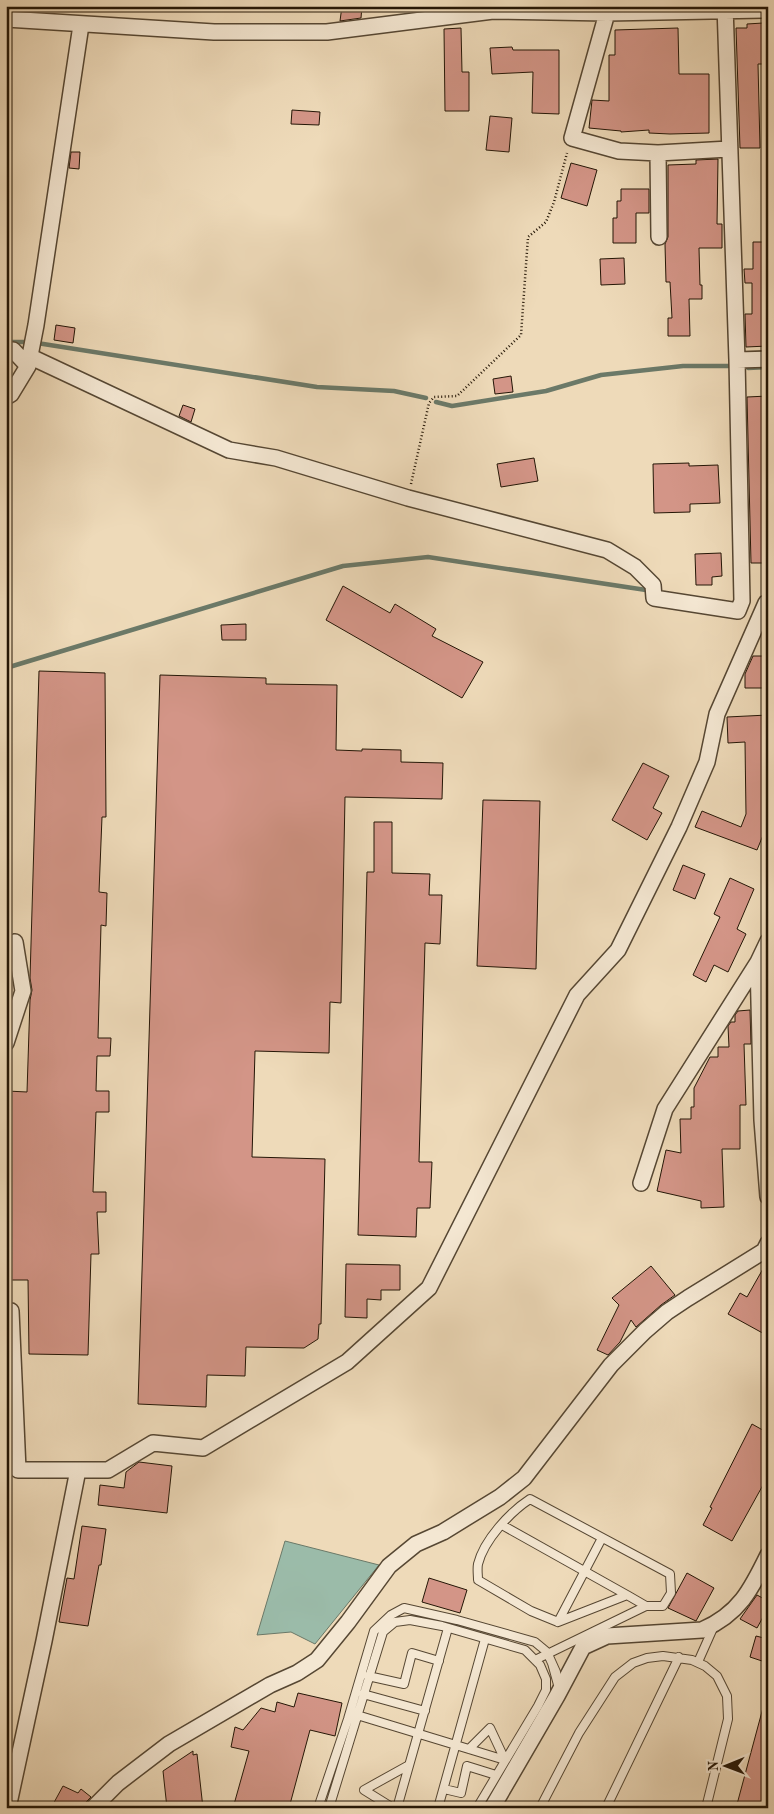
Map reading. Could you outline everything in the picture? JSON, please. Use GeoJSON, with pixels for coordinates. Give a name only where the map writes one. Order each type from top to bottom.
{"type":"FeatureCollection","features":[{"type":"Feature","properties":{"kind":"street"},"geometry":{"type":"LineString","coordinates":[[6,19],[214,32],[327,32],[433,12],[607,13],[630,9],[768,10]]}},
{"type":"Feature","properties":{"kind":"street"},"geometry":{"type":"LineString","coordinates":[[6,350],[13,350],[30,361],[229,450],[276,458],[408,498],[606,550],[635,568],[653,584],[654,598],[738,611],[742,601],[737,360],[725,9]]}},
{"type":"Feature","properties":{"kind":"street"},"geometry":{"type":"LineString","coordinates":[[607,13],[572,138],[619,151],[658,153],[729,150]]}},
{"type":"Feature","properties":{"kind":"street"},"geometry":{"type":"LineString","coordinates":[[6,397],[10,394],[30,361],[81,24]]}},
{"type":"Feature","properties":{"kind":"street"},"geometry":{"type":"LineString","coordinates":[[658,153],[660,237]]}},
{"type":"Feature","properties":{"kind":"street"},"geometry":{"type":"LineString","coordinates":[[737,360],[768,359]]}},
{"type":"Feature","properties":{"kind":"street"},"geometry":{"type":"LineString","coordinates":[[6,1311],[11,1311],[18,1470],[108,1470],[153,1443],[203,1448],[347,1362],[429,1288],[577,995],[618,950],[666,853],[707,762],[717,714],[767,603],[742,601]]}},
{"type":"Feature","properties":{"kind":"street"},"geometry":{"type":"LineString","coordinates":[[641,1183],[665,1109],[758,962],[768,941]]}},
{"type":"Feature","properties":{"kind":"street"},"geometry":{"type":"LineString","coordinates":[[6,1043],[23,991],[15,942]]}},
{"type":"Feature","properties":{"kind":"street"},"geometry":{"type":"LineString","coordinates":[[758,962],[762,1120],[768,1197]]}},
{"type":"Feature","properties":{"kind":"street"},"geometry":{"type":"LineString","coordinates":[[93,1808],[118,1783],[169,1744],[317,1660],[348,1622],[389,1566],[416,1544],[442,1532],[500,1497],[524,1478],[612,1365],[645,1331],[667,1312],[764,1251],[768,1244]]}},
{"type":"Feature","properties":{"kind":"street"},"geometry":{"type":"LineString","coordinates":[[8,1808],[78,1470]]}},
{"type":"Feature","properties":{"kind":"street"},"geometry":{"type":"LineString","coordinates":[[492,1808],[560,1692],[583,1647],[607,1636],[702,1630],[715,1624],[732,1613],[747,1595],[768,1555]]}},
{"type":"Feature","properties":{"kind":"lane"},"geometry":{"type":"LineString","coordinates":[[535,1660],[646,1606],[663,1606],[671,1593],[670,1574],[530,1499],[517,1508],[490,1538],[478,1564],[478,1580],[531,1611],[558,1622],[627,1595]]}},
{"type":"Feature","properties":{"kind":"lane"},"geometry":{"type":"LineString","coordinates":[[502,1525],[646,1606]]}},
{"type":"Feature","properties":{"kind":"lane"},"geometry":{"type":"LineString","coordinates":[[558,1622],[602,1538]]}},
{"type":"Feature","properties":{"kind":"lane"},"geometry":{"type":"LineString","coordinates":[[318,1808],[348,1719],[374,1631],[391,1615],[404,1608],[457,1620],[535,1642],[548,1653],[556,1672],[560,1692]]}},
{"type":"Feature","properties":{"kind":"lane"},"geometry":{"type":"LineString","coordinates":[[329,1808],[383,1632],[395,1622],[410,1620],[448,1628],[525,1650],[540,1666],[546,1679],[546,1690],[538,1706],[477,1808]]}},
{"type":"Feature","properties":{"kind":"lane"},"geometry":{"type":"LineString","coordinates":[[698,1662],[715,1624]]}},
{"type":"Feature","properties":{"kind":"lane"},"geometry":{"type":"LineString","coordinates":[[398,1808],[448,1628]]}},
{"type":"Feature","properties":{"kind":"lane"},"geometry":{"type":"LineString","coordinates":[[438,1808],[485,1639]]}},
{"type":"Feature","properties":{"kind":"lane"},"geometry":{"type":"LineString","coordinates":[[368,1676],[404,1684],[412,1653],[439,1661]]}},
{"type":"Feature","properties":{"kind":"lane"},"geometry":{"type":"LineString","coordinates":[[542,1807],[580,1733],[615,1677],[633,1663],[647,1658],[663,1656],[679,1657],[698,1662],[717,1676],[725,1689],[729,1703],[728,1719],[706,1808]]}},
{"type":"Feature","properties":{"kind":"lane"},"geometry":{"type":"LineString","coordinates":[[606,1808],[679,1657]]}},
{"type":"Feature","properties":{"kind":"lane"},"geometry":{"type":"LineString","coordinates":[[363,1694],[425,1711]]}},
{"type":"Feature","properties":{"kind":"lane"},"geometry":{"type":"LineString","coordinates":[[357,1714],[505,1760]]}},
{"type":"Feature","properties":{"kind":"lane"},"geometry":{"type":"LineString","coordinates":[[469,1749],[490,1728],[505,1760]]}},
{"type":"Feature","properties":{"kind":"lane"},"geometry":{"type":"LineString","coordinates":[[393,1808],[364,1790],[410,1765]]}},
{"type":"Feature","properties":{"kind":"lane"},"geometry":{"type":"LineString","coordinates":[[444,1789],[461,1793],[467,1766],[496,1775]]}},
{"type":"Feature","properties":{"kind":"path"},"geometry":{"type":"LineString","coordinates":[[408,498],[429,402],[434,397],[457,396],[521,335],[528,237],[546,222],[554,202],[572,138]]}},
{"type":"Feature","properties":{"kind":"shaded area"},"geometry":{"type":"Polygon","coordinates":[[[285,1541],[379,1565],[315,1644],[291,1632],[257,1635],[285,1541]]]}},
{"type":"Feature","properties":{"kind":"building"},"geometry":{"type":"Polygon","coordinates":[[[342,6],[362,6],[361,18],[340,21],[342,6]]]}},
{"type":"Feature","properties":{"kind":"building"},"geometry":{"type":"Polygon","coordinates":[[[763,23],[764,64],[758,64],[760,148],[740,148],[736,28],[747,28],[747,24],[763,23]]]}},
{"type":"Feature","properties":{"kind":"building"},"geometry":{"type":"Polygon","coordinates":[[[461,28],[462,72],[469,72],[469,111],[445,111],[444,29],[461,28]]]}},
{"type":"Feature","properties":{"kind":"building"},"geometry":{"type":"Polygon","coordinates":[[[678,28],[679,74],[709,74],[709,133],[649,133],[649,130],[621,132],[589,128],[592,100],[609,101],[609,55],[615,55],[615,30],[678,28]]]}},
{"type":"Feature","properties":{"kind":"building"},"geometry":{"type":"Polygon","coordinates":[[[512,47],[513,50],[559,50],[559,114],[532,113],[533,72],[492,74],[490,48],[512,47]]]}},
{"type":"Feature","properties":{"kind":"building"},"geometry":{"type":"Polygon","coordinates":[[[292,110],[320,112],[319,125],[291,124],[292,110]]]}},
{"type":"Feature","properties":{"kind":"building"},"geometry":{"type":"Polygon","coordinates":[[[490,116],[512,118],[509,152],[486,150],[490,116]]]}},
{"type":"Feature","properties":{"kind":"building"},"geometry":{"type":"Polygon","coordinates":[[[71,152],[80,152],[79,169],[69,168],[71,152]]]}},
{"type":"Feature","properties":{"kind":"building"},"geometry":{"type":"Polygon","coordinates":[[[718,159],[717,224],[722,224],[722,248],[699,248],[702,299],[689,299],[690,336],[668,336],[668,318],[672,318],[670,282],[666,282],[665,244],[668,237],[668,165],[696,164],[696,160],[718,159]]]}},
{"type":"Feature","properties":{"kind":"building"},"geometry":{"type":"Polygon","coordinates":[[[571,163],[597,170],[587,206],[561,198],[571,163]]]}},
{"type":"Feature","properties":{"kind":"building"},"geometry":{"type":"Polygon","coordinates":[[[621,189],[649,189],[649,213],[636,213],[636,243],[613,243],[613,218],[617,218],[617,201],[621,201],[621,189]]]}},
{"type":"Feature","properties":{"kind":"building"},"geometry":{"type":"Polygon","coordinates":[[[753,242],[768,242],[768,346],[746,347],[745,314],[752,314],[752,283],[745,283],[744,269],[753,269],[753,242]]]}},
{"type":"Feature","properties":{"kind":"building"},"geometry":{"type":"Polygon","coordinates":[[[624,258],[625,284],[601,285],[600,259],[624,258]]]}},
{"type":"Feature","properties":{"kind":"building"},"geometry":{"type":"Polygon","coordinates":[[[56,325],[75,328],[73,343],[54,340],[56,325]]]}},
{"type":"Feature","properties":{"kind":"building"},"geometry":{"type":"Polygon","coordinates":[[[511,376],[513,392],[495,394],[493,379],[511,376]]]}},
{"type":"Feature","properties":{"kind":"building"},"geometry":{"type":"Polygon","coordinates":[[[768,396],[768,563],[751,563],[747,397],[768,396]]]}},
{"type":"Feature","properties":{"kind":"building"},"geometry":{"type":"Polygon","coordinates":[[[183,405],[195,409],[191,422],[179,416],[183,405]]]}},
{"type":"Feature","properties":{"kind":"building"},"geometry":{"type":"Polygon","coordinates":[[[534,458],[538,481],[501,487],[497,464],[534,458]]]}},
{"type":"Feature","properties":{"kind":"building"},"geometry":{"type":"Polygon","coordinates":[[[689,463],[689,466],[718,465],[720,503],[690,504],[690,512],[654,513],[653,464],[689,463]]]}},
{"type":"Feature","properties":{"kind":"building"},"geometry":{"type":"Polygon","coordinates":[[[721,553],[722,576],[712,577],[712,585],[696,585],[695,554],[721,553]]]}},
{"type":"Feature","properties":{"kind":"building"},"geometry":{"type":"Polygon","coordinates":[[[343,586],[390,613],[395,604],[436,629],[432,636],[483,662],[462,698],[326,620],[343,586]]]}},
{"type":"Feature","properties":{"kind":"building"},"geometry":{"type":"Polygon","coordinates":[[[246,624],[246,640],[222,640],[221,625],[246,624]]]}},
{"type":"Feature","properties":{"kind":"building"},"geometry":{"type":"Polygon","coordinates":[[[753,656],[768,656],[768,688],[745,688],[745,674],[753,656]]]}},
{"type":"Feature","properties":{"kind":"building"},"geometry":{"type":"Polygon","coordinates":[[[39,671],[105,673],[106,817],[102,817],[99,892],[107,893],[106,926],[101,925],[98,1038],[111,1038],[110,1056],[97,1056],[96,1091],[109,1091],[109,1112],[96,1112],[93,1192],[106,1192],[106,1212],[97,1212],[99,1254],[91,1254],[88,1355],[29,1354],[28,1280],[6,1280],[7,1091],[27,1092],[30,1000],[32,990],[30,978],[39,671]]]}},
{"type":"Feature","properties":{"kind":"building"},"geometry":{"type":"Polygon","coordinates":[[[160,675],[266,678],[266,684],[337,685],[336,750],[401,750],[401,762],[443,763],[442,799],[345,797],[341,1003],[330,1002],[329,1053],[255,1051],[252,1157],[325,1159],[321,1324],[319,1324],[318,1339],[304,1348],[246,1347],[245,1376],[207,1375],[206,1407],[138,1404],[160,675]]]}},
{"type":"Feature","properties":{"kind":"building"},"geometry":{"type":"Polygon","coordinates":[[[768,715],[768,823],[757,850],[695,827],[702,811],[741,827],[746,814],[745,742],[728,743],[727,717],[768,715]]]}},
{"type":"Feature","properties":{"kind":"building"},"geometry":{"type":"Polygon","coordinates":[[[643,763],[669,776],[653,808],[662,813],[647,840],[612,820],[643,763]]]}},
{"type":"Feature","properties":{"kind":"building"},"geometry":{"type":"Polygon","coordinates":[[[483,800],[540,801],[536,969],[477,966],[483,800]]]}},
{"type":"Feature","properties":{"kind":"building"},"geometry":{"type":"Polygon","coordinates":[[[374,822],[392,822],[392,873],[430,874],[429,895],[442,895],[440,944],[425,943],[419,1162],[432,1162],[430,1208],[417,1208],[416,1237],[358,1235],[367,872],[374,872],[374,822]]]}},
{"type":"Feature","properties":{"kind":"building"},"geometry":{"type":"Polygon","coordinates":[[[683,865],[705,874],[695,899],[673,890],[683,865]]]}},
{"type":"Feature","properties":{"kind":"building"},"geometry":{"type":"Polygon","coordinates":[[[730,878],[754,889],[737,929],[746,934],[728,972],[714,965],[706,982],[693,975],[720,917],[714,914],[730,878]]]}},
{"type":"Feature","properties":{"kind":"building"},"geometry":{"type":"Polygon","coordinates":[[[750,1010],[751,1044],[744,1044],[746,1105],[740,1105],[740,1149],[722,1149],[724,1207],[701,1208],[701,1201],[657,1191],[666,1150],[681,1153],[680,1119],[691,1119],[691,1107],[694,1107],[694,1088],[710,1057],[718,1057],[718,1047],[729,1047],[728,1026],[731,1022],[735,1022],[735,1015],[738,1011],[750,1010]]]}},
{"type":"Feature","properties":{"kind":"building"},"geometry":{"type":"Polygon","coordinates":[[[768,1260],[768,1336],[728,1314],[740,1293],[747,1297],[768,1260]]]}},
{"type":"Feature","properties":{"kind":"building"},"geometry":{"type":"Polygon","coordinates":[[[346,1264],[400,1265],[400,1290],[381,1290],[381,1300],[367,1299],[367,1318],[345,1317],[346,1264]]]}},
{"type":"Feature","properties":{"kind":"building"},"geometry":{"type":"Polygon","coordinates":[[[651,1266],[675,1295],[636,1327],[631,1320],[620,1342],[608,1355],[597,1350],[619,1305],[612,1298],[651,1266]]]}},
{"type":"Feature","properties":{"kind":"building"},"geometry":{"type":"Polygon","coordinates":[[[752,1424],[768,1433],[768,1476],[732,1541],[703,1525],[712,1508],[710,1507],[752,1424]]]}},
{"type":"Feature","properties":{"kind":"building"},"geometry":{"type":"Polygon","coordinates":[[[139,1462],[172,1466],[167,1513],[98,1505],[100,1485],[124,1488],[126,1472],[139,1462]]]}},
{"type":"Feature","properties":{"kind":"building"},"geometry":{"type":"Polygon","coordinates":[[[82,1526],[106,1529],[101,1565],[99,1565],[88,1626],[59,1622],[67,1578],[74,1579],[82,1526]]]}},
{"type":"Feature","properties":{"kind":"building"},"geometry":{"type":"Polygon","coordinates":[[[687,1573],[714,1588],[696,1621],[668,1608],[687,1573]]]}},
{"type":"Feature","properties":{"kind":"building"},"geometry":{"type":"Polygon","coordinates":[[[429,1578],[467,1590],[460,1613],[422,1602],[429,1578]]]}},
{"type":"Feature","properties":{"kind":"building"},"geometry":{"type":"Polygon","coordinates":[[[757,1595],[768,1601],[768,1608],[757,1628],[740,1619],[757,1595]]]}},
{"type":"Feature","properties":{"kind":"building"},"geometry":{"type":"Polygon","coordinates":[[[756,1636],[768,1639],[768,1663],[750,1657],[756,1636]]]}},
{"type":"Feature","properties":{"kind":"building"},"geometry":{"type":"Polygon","coordinates":[[[298,1693],[342,1703],[335,1736],[310,1730],[289,1808],[233,1808],[249,1751],[231,1747],[235,1727],[243,1730],[261,1708],[275,1712],[277,1702],[294,1707],[298,1693]]]}},
{"type":"Feature","properties":{"kind":"building"},"geometry":{"type":"Polygon","coordinates":[[[764,1704],[768,1704],[768,1808],[736,1808],[764,1704]]]}},
{"type":"Feature","properties":{"kind":"building"},"geometry":{"type":"Polygon","coordinates":[[[193,1751],[193,1755],[197,1754],[203,1808],[167,1808],[163,1771],[193,1751]]]}},
{"type":"Feature","properties":{"kind":"building"},"geometry":{"type":"Polygon","coordinates":[[[63,1786],[78,1793],[81,1789],[91,1797],[86,1802],[84,1808],[51,1808],[63,1786]]]}},
{"type":"Feature","properties":{"kind":"waterway"},"geometry":{"type":"LineString","coordinates":[[6,342],[26,342]]}},
{"type":"Feature","properties":{"kind":"waterway"},"geometry":{"type":"LineString","coordinates":[[37,343],[317,387],[394,391],[426,398]]}},
{"type":"Feature","properties":{"kind":"waterway"},"geometry":{"type":"LineString","coordinates":[[436,402],[452,406],[546,391],[601,375],[683,366],[728,366]]}},
{"type":"Feature","properties":{"kind":"waterway"},"geometry":{"type":"LineString","coordinates":[[748,368],[768,367]]}},
{"type":"Feature","properties":{"kind":"waterway"},"geometry":{"type":"LineString","coordinates":[[6,668],[343,566],[428,557],[646,590]]}}]}
